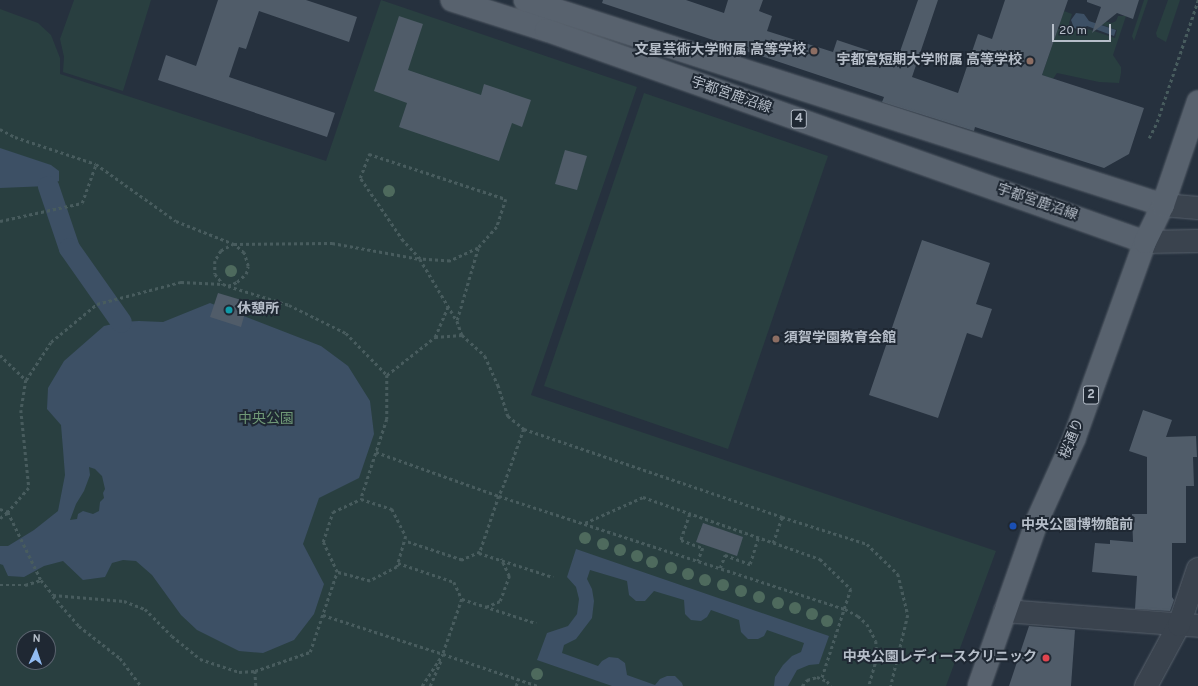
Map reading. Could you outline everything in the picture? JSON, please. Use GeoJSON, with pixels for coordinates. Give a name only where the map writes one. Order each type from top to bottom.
{"type":"FeatureCollection","features":[{"type":"Feature","properties":{"kind":"main road","name":"宇都宮鹿沼線"},"geometry":{"type":"LineString","coordinates":[[452,0],[546,30],[1145,242]]}},
{"type":"Feature","properties":{"kind":"main road","name":"宇都宮鹿沼線"},"geometry":{"type":"LineString","coordinates":[[525,0],[1163,206]]}},
{"type":"Feature","properties":{"kind":"main road","name":"桜通り"},"geometry":{"type":"LineString","coordinates":[[979,686],[1037,521],[1074,438],[1096,381],[1145,242],[1163,206],[1198,102]]}},
{"type":"Feature","properties":{"kind":"street"},"geometry":{"type":"LineString","coordinates":[[1163,206],[1198,208]]}},
{"type":"Feature","properties":{"kind":"street"},"geometry":{"type":"LineString","coordinates":[[1145,242],[1198,240]]}},
{"type":"Feature","properties":{"kind":"street"},"geometry":{"type":"LineString","coordinates":[[1146,686],[1189,625],[1198,569]]}},
{"type":"Feature","properties":{"kind":"street"},"geometry":{"type":"LineString","coordinates":[[1005,611],[1189,625]]}},
{"type":"Feature","properties":{"kind":"path"},"geometry":{"type":"LineString","coordinates":[[1149,138],[1157,122],[1198,0]]}},
{"type":"Feature","properties":{"kind":"path"},"geometry":{"type":"LineString","coordinates":[[0,129],[15,137],[96,164],[176,221],[234,244],[244,253],[248,266],[246,274],[237,282],[228,286]]}},
{"type":"Feature","properties":{"kind":"path"},"geometry":{"type":"LineString","coordinates":[[223,284],[215,274],[215,261],[220,251],[234,244],[332,243],[420,259],[450,261],[478,248],[497,227],[506,199],[369,154],[360,178],[403,241],[420,259],[457,321],[462,335],[485,356],[498,385],[508,416],[524,429],[782,517],[867,544],[898,574],[908,615],[891,686]]}},
{"type":"Feature","properties":{"kind":"path"},"geometry":{"type":"LineString","coordinates":[[0,221],[82,203],[96,164]]}},
{"type":"Feature","properties":{"kind":"path"},"geometry":{"type":"LineString","coordinates":[[457,321],[478,248]]}},
{"type":"Feature","properties":{"kind":"path"},"geometry":{"type":"LineString","coordinates":[[0,518],[8,512],[29,488],[21,410],[26,380],[51,342],[97,304],[181,282],[223,284],[289,305],[346,333],[387,375],[387,419],[360,499]]}},
{"type":"Feature","properties":{"kind":"path"},"geometry":{"type":"LineString","coordinates":[[387,375],[435,337],[448,305]]}},
{"type":"Feature","properties":{"kind":"path"},"geometry":{"type":"LineString","coordinates":[[435,337],[462,335]]}},
{"type":"Feature","properties":{"kind":"path"},"geometry":{"type":"LineString","coordinates":[[0,355],[26,380]]}},
{"type":"Feature","properties":{"kind":"path"},"geometry":{"type":"LineString","coordinates":[[480,552],[524,429]]}},
{"type":"Feature","properties":{"kind":"path"},"geometry":{"type":"LineString","coordinates":[[376,452],[499,496],[845,609],[858,616],[867,624],[876,641],[877,658],[869,686]]}},
{"type":"Feature","properties":{"kind":"path"},"geometry":{"type":"LineString","coordinates":[[585,523],[643,497],[820,559],[851,589],[822,678]]}},
{"type":"Feature","properties":{"kind":"path"},"geometry":{"type":"LineString","coordinates":[[53,595],[124,601],[146,608],[172,636],[200,659],[238,672],[255,671],[310,652],[336,572],[323,542],[333,512],[360,499],[392,509],[406,536],[397,567],[370,581],[336,572]]}},
{"type":"Feature","properties":{"kind":"path"},"geometry":{"type":"LineString","coordinates":[[0,509],[8,512],[41,580],[80,626],[120,658],[141,686]]}},
{"type":"Feature","properties":{"kind":"path"},"geometry":{"type":"LineString","coordinates":[[690,514],[681,540],[703,548],[698,561]]}},
{"type":"Feature","properties":{"kind":"path"},"geometry":{"type":"LineString","coordinates":[[773,543],[782,517]]}},
{"type":"Feature","properties":{"kind":"path"},"geometry":{"type":"LineString","coordinates":[[720,568],[725,555],[750,564],[758,538]]}},
{"type":"Feature","properties":{"kind":"path"},"geometry":{"type":"LineString","coordinates":[[405,541],[462,560],[480,552],[553,577]]}},
{"type":"Feature","properties":{"kind":"path"},"geometry":{"type":"LineString","coordinates":[[486,607],[500,601],[509,576],[501,559]]}},
{"type":"Feature","properties":{"kind":"path"},"geometry":{"type":"LineString","coordinates":[[398,563],[454,582],[462,599],[430,686]]}},
{"type":"Feature","properties":{"kind":"path"},"geometry":{"type":"LineString","coordinates":[[0,585],[25,585],[41,580]]}},
{"type":"Feature","properties":{"kind":"path"},"geometry":{"type":"LineString","coordinates":[[462,599],[536,623]]}},
{"type":"Feature","properties":{"kind":"path"},"geometry":{"type":"LineString","coordinates":[[323,615],[538,686]]}},
{"type":"Feature","properties":{"kind":"path"},"geometry":{"type":"LineString","coordinates":[[422,686],[443,654]]}},
{"type":"Feature","properties":{"kind":"path"},"geometry":{"type":"LineString","coordinates":[[255,671],[256,686]]}},
{"type":"Feature","properties":{"kind":"path"},"geometry":{"type":"LineString","coordinates":[[802,686],[812,677],[822,678],[831,686]]}},
{"type":"Feature","properties":{"kind":"path"},"geometry":{"type":"LineString","coordinates":[[516,686],[518,679]]}},
{"type":"Feature","properties":{"kind":"green space"},"geometry":{"type":"Polygon","coordinates":[[[74,0],[151,0],[123,91],[63,72],[64,57],[60,39],[74,0]]]}},
{"type":"Feature","properties":{"kind":"green space","name":"中央公園"},"geometry":{"type":"Polygon","coordinates":[[[381,0],[637,87],[531,395],[996,551],[946,686],[0,686],[0,9],[38,23],[51,35],[60,58],[60,74],[326,161],[381,0]]]}},
{"type":"Feature","properties":{"kind":"green space"},"geometry":{"type":"Polygon","coordinates":[[[1144,0],[1148,0],[1134,41],[1132,36],[1144,0]]]}},
{"type":"Feature","properties":{"kind":"green space"},"geometry":{"type":"Polygon","coordinates":[[[1168,0],[1180,0],[1166,42],[1157,37],[1156,33],[1168,0]]]}},
{"type":"Feature","properties":{"kind":"green space"},"geometry":{"type":"Polygon","coordinates":[[[1064,11],[1072,14],[1069,23],[1072,29],[1078,32],[1084,32],[1088,29],[1115,38],[1117,30],[1097,23],[1098,20],[1112,23],[1116,21],[1118,16],[1126,16],[1113,55],[1121,67],[1119,83],[1099,82],[1057,73],[1053,79],[1042,75],[1064,11]]]}},
{"type":"Feature","properties":{"kind":"green space"},"geometry":{"type":"Polygon","coordinates":[[[644,93],[828,156],[728,449],[544,386],[644,93]]]}},
{"type":"Feature","properties":{"kind":"water"},"geometry":{"type":"Polygon","coordinates":[[[1076,13],[1084,14],[1089,21],[1116,30],[1114,36],[1087,26],[1080,30],[1074,28],[1071,20],[1076,13]]]}},
{"type":"Feature","properties":{"kind":"water"},"geometry":{"type":"Polygon","coordinates":[[[0,148],[51,165],[59,171],[59,181],[48,186],[0,188],[0,148]]]}},
{"type":"Feature","properties":{"kind":"water"},"geometry":{"type":"Polygon","coordinates":[[[210,303],[321,346],[348,366],[370,401],[374,434],[359,478],[319,498],[303,544],[324,584],[314,614],[294,640],[263,653],[239,651],[197,630],[181,615],[152,575],[136,561],[123,560],[112,563],[105,577],[83,580],[63,561],[44,566],[24,577],[8,576],[3,565],[0,564],[0,546],[8,546],[34,530],[58,511],[65,475],[61,425],[47,409],[48,388],[64,361],[104,326],[121,322],[163,322],[210,303]],[[89,467],[90,475],[70,520],[77,519],[78,514],[83,511],[93,514],[99,511],[100,502],[104,498],[103,493],[105,489],[102,476],[95,469],[89,467]]]}},
{"type":"Feature","properties":{"kind":"water"},"geometry":{"type":"Polygon","coordinates":[[[576,549],[829,636],[819,664],[809,665],[797,670],[788,686],[774,686],[775,677],[783,665],[792,656],[801,652],[804,643],[767,630],[764,636],[758,639],[748,639],[741,632],[739,620],[711,610],[707,617],[701,621],[691,620],[685,614],[684,600],[654,591],[645,601],[636,601],[629,595],[627,581],[590,570],[587,579],[592,589],[594,601],[592,618],[576,639],[564,645],[562,653],[598,666],[602,661],[609,657],[618,658],[625,663],[627,675],[655,685],[660,679],[667,676],[675,676],[683,686],[612,686],[537,660],[547,633],[568,626],[577,614],[579,599],[576,587],[567,577],[576,549]]]}},
{"type":"Feature","properties":{"kind":"building"},"geometry":{"type":"Polygon","coordinates":[[[218,0],[306,0],[357,17],[349,42],[259,11],[246,49],[239,47],[229,77],[335,113],[327,137],[158,80],[166,55],[196,66],[218,0]]]}},
{"type":"Feature","properties":{"kind":"building"},"geometry":{"type":"Polygon","coordinates":[[[603,0],[686,0],[724,13],[728,0],[763,0],[759,11],[772,16],[767,31],[833,52],[837,40],[897,60],[918,0],[938,0],[912,77],[958,93],[978,34],[992,39],[1005,0],[1068,0],[1042,75],[1144,108],[1129,154],[1104,168],[975,127],[974,131],[882,102],[884,97],[602,3],[603,0]]]}},
{"type":"Feature","properties":{"kind":"building"},"geometry":{"type":"Polygon","coordinates":[[[1087,0],[1139,0],[1133,19],[1117,13],[1092,33],[1101,7],[1087,2],[1087,0]]]}},
{"type":"Feature","properties":{"kind":"building"},"geometry":{"type":"Polygon","coordinates":[[[399,16],[423,24],[408,70],[481,95],[484,84],[531,100],[522,127],[512,123],[499,161],[399,127],[407,103],[374,91],[399,16]]]}},
{"type":"Feature","properties":{"kind":"building"},"geometry":{"type":"Polygon","coordinates":[[[565,150],[587,156],[577,190],[555,184],[565,150]]]}},
{"type":"Feature","properties":{"kind":"building"},"geometry":{"type":"Polygon","coordinates":[[[922,240],[990,263],[976,304],[992,309],[982,338],[967,333],[938,418],[869,395],[922,240]]]}},
{"type":"Feature","properties":{"kind":"building","name":"休憩所"},"geometry":{"type":"Polygon","coordinates":[[[218,293],[248,302],[241,327],[210,317],[218,293]]]}},
{"type":"Feature","properties":{"kind":"building"},"geometry":{"type":"Polygon","coordinates":[[[1143,410],[1172,420],[1166,437],[1196,436],[1197,457],[1193,457],[1194,486],[1186,486],[1186,543],[1172,543],[1172,597],[1174,600],[1170,611],[1135,609],[1137,576],[1092,572],[1095,543],[1110,544],[1110,540],[1133,542],[1132,514],[1147,514],[1147,457],[1129,451],[1143,410]]]}},
{"type":"Feature","properties":{"kind":"building"},"geometry":{"type":"Polygon","coordinates":[[[703,523],[743,537],[737,556],[696,542],[703,523]]]}},
{"type":"Feature","properties":{"kind":"building","name":"中央公園レディースクリニック"},"geometry":{"type":"Polygon","coordinates":[[[1029,626],[1075,630],[1071,686],[1009,686],[1029,626]]]}},
{"type":"Feature","properties":{"kind":"waterway"},"geometry":{"type":"LineString","coordinates":[[48,186],[69,248],[121,322]]}},
{"type":"Feature","properties":{"kind":"place","name":"文星芸術大学附属 高等学校"},"geometry":{"type":"Point","coordinates":[814,51]}},
{"type":"Feature","properties":{"kind":"place","name":"宇都宮短期大学附属 高等学校"},"geometry":{"type":"Point","coordinates":[1030,61]}},
{"type":"Feature","properties":{"kind":"place","name":"休憩所"},"geometry":{"type":"Point","coordinates":[229,310]}},
{"type":"Feature","properties":{"kind":"place","name":"須賀学園教育会館"},"geometry":{"type":"Point","coordinates":[776,339]}},
{"type":"Feature","properties":{"kind":"place","name":"中央公園博物館前"},"geometry":{"type":"Point","coordinates":[1013,526]}},
{"type":"Feature","properties":{"kind":"place","name":"中央公園レディースクリニック"},"geometry":{"type":"Point","coordinates":[1046,658]}}]}
